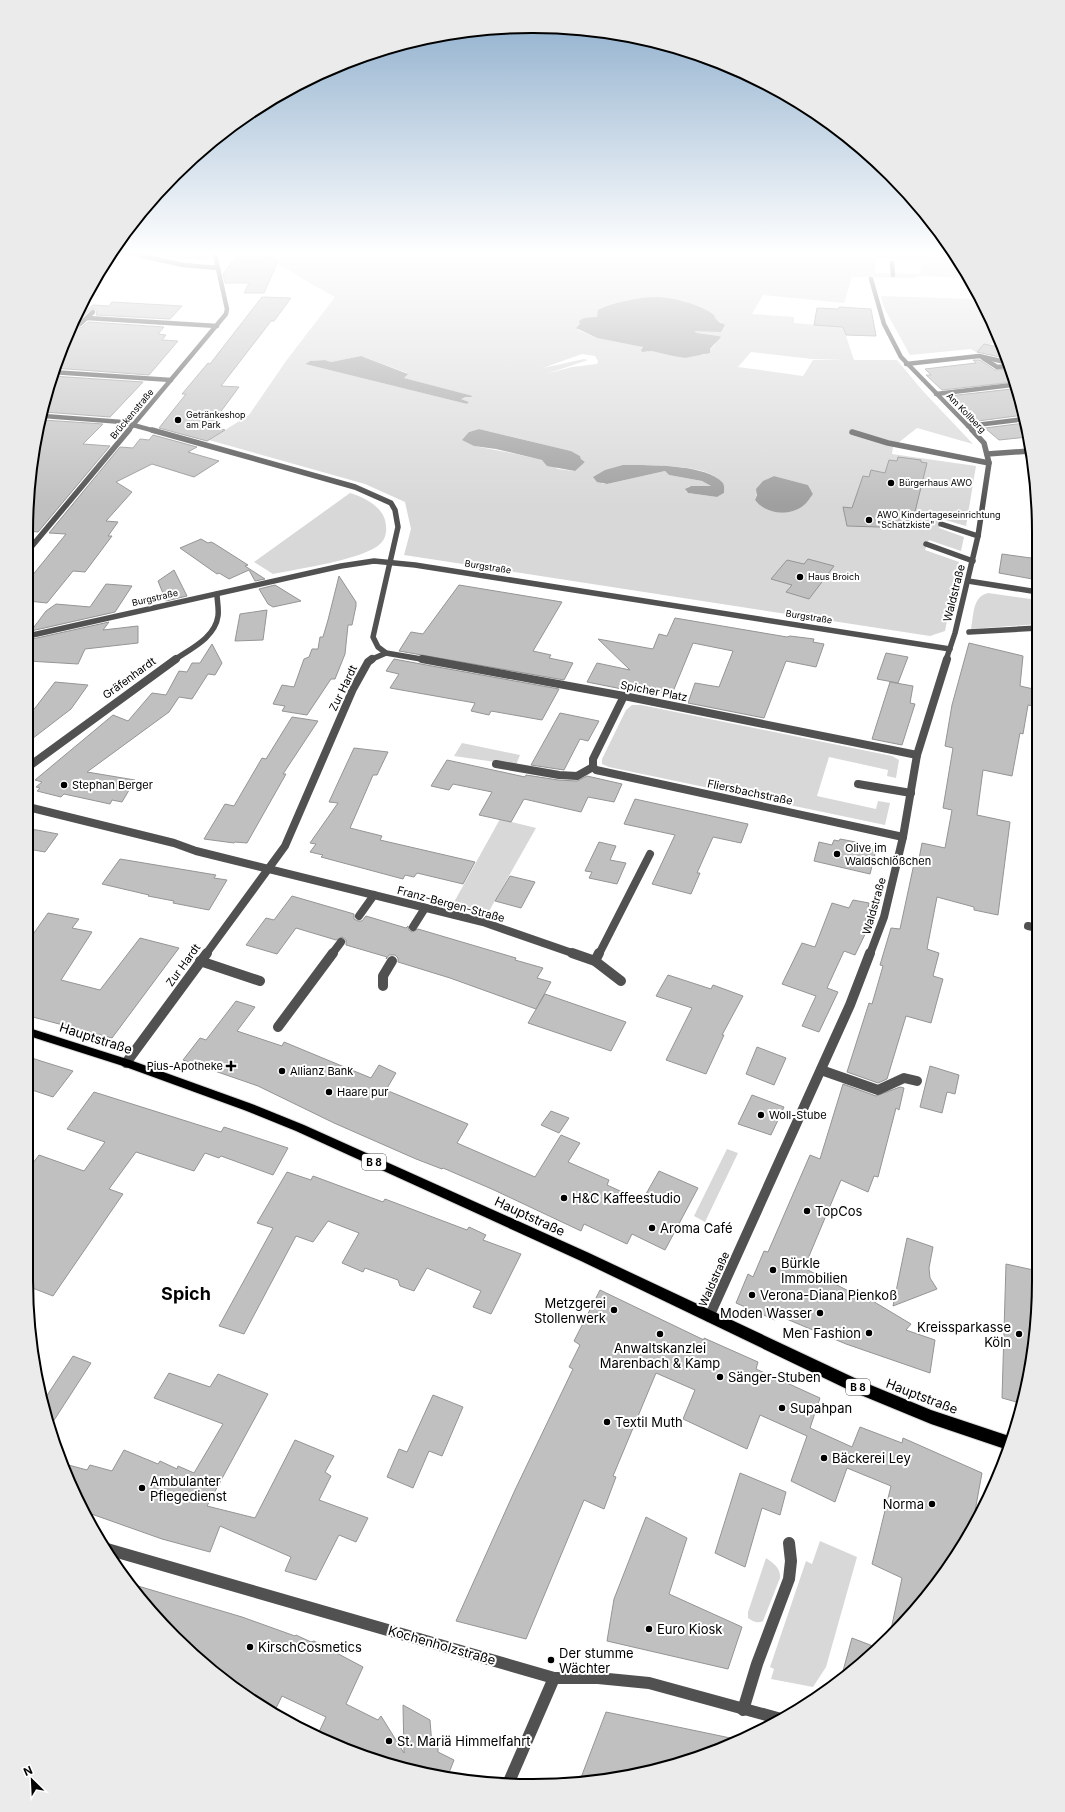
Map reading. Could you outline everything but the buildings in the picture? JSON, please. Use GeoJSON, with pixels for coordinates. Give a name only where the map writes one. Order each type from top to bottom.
{"type":"FeatureCollection","features":[{"type":"Feature","properties":{"kind":"main road","name":"Hauptstraße"},"geometry":{"type":"LineString","coordinates":[[33,1033],[126,1063],[248,1107],[300,1128],[464,1201],[856,1386],[931,1417],[1004,1441]]}},
{"type":"Feature","properties":{"kind":"street","name":"Brückenstraße"},"geometry":{"type":"LineString","coordinates":[[33,545],[208,337]]}},
{"type":"Feature","properties":{"kind":"street","name":"Am Kollberg"},"geometry":{"type":"LineString","coordinates":[[890,337],[901,358],[906,364],[984,443]]}},
{"type":"Feature","properties":{"kind":"street"},"geometry":{"type":"LineString","coordinates":[[906,364],[979,356],[1001,361]]}},
{"type":"Feature","properties":{"kind":"street"},"geometry":{"type":"LineString","coordinates":[[979,356],[997,367],[1003,366]]}},
{"type":"Feature","properties":{"kind":"street"},"geometry":{"type":"LineString","coordinates":[[60,373],[171,380]]}},
{"type":"Feature","properties":{"kind":"street","name":"Am Kollberg"},"geometry":{"type":"LineString","coordinates":[[936,394],[1009,385]]}},
{"type":"Feature","properties":{"kind":"street"},"geometry":{"type":"LineString","coordinates":[[47,416],[133,424],[355,487],[391,503],[395,510],[398,527],[373,637],[378,647],[386,653]]}},
{"type":"Feature","properties":{"kind":"street"},"geometry":{"type":"LineString","coordinates":[[968,426],[1019,420]]}},
{"type":"Feature","properties":{"kind":"street"},"geometry":{"type":"LineString","coordinates":[[852,432],[888,444],[989,463]]}},
{"type":"Feature","properties":{"kind":"street","name":"Waldstraße"},"geometry":{"type":"LineString","coordinates":[[709,1317],[865,970],[884,917],[903,837],[917,755],[950,649],[973,561],[989,463],[984,443]]}},
{"type":"Feature","properties":{"kind":"street"},"geometry":{"type":"LineString","coordinates":[[987,454],[1025,451]]}},
{"type":"Feature","properties":{"kind":"street"},"geometry":{"type":"LineString","coordinates":[[941,524],[978,536]]}},
{"type":"Feature","properties":{"kind":"street"},"geometry":{"type":"LineString","coordinates":[[926,544],[973,561]]}},
{"type":"Feature","properties":{"kind":"street","name":"Burgstraße"},"geometry":{"type":"LineString","coordinates":[[33,635],[341,566],[368,562],[389,562],[950,649]]}},
{"type":"Feature","properties":{"kind":"street"},"geometry":{"type":"LineString","coordinates":[[968,581],[1032,591]]}},
{"type":"Feature","properties":{"kind":"street","name":"Gräfenhardt"},"geometry":{"type":"LineString","coordinates":[[33,763],[208,636],[216,625],[218,614],[217,594]]}},
{"type":"Feature","properties":{"kind":"street"},"geometry":{"type":"LineString","coordinates":[[969,632],[1032,628]]}},
{"type":"Feature","properties":{"kind":"street","name":"Spicher Platz"},"geometry":{"type":"LineString","coordinates":[[386,653],[624,696],[917,755]]}},
{"type":"Feature","properties":{"kind":"street","name":"Zur Hardt"},"geometry":{"type":"LineString","coordinates":[[126,1063],[285,846],[353,689],[363,670],[371,660],[386,653]]}},
{"type":"Feature","properties":{"kind":"street"},"geometry":{"type":"LineString","coordinates":[[496,764],[577,776],[593,767],[593,759],[624,696]]}},
{"type":"Feature","properties":{"kind":"street","name":"Fliersbachstraße"},"geometry":{"type":"LineString","coordinates":[[593,767],[601,771],[903,837]]}},
{"type":"Feature","properties":{"kind":"street"},"geometry":{"type":"LineString","coordinates":[[858,784],[911,793]]}},
{"type":"Feature","properties":{"kind":"street"},"geometry":{"type":"LineString","coordinates":[[33,808],[174,843],[196,851],[268,868]]}},
{"type":"Feature","properties":{"kind":"street"},"geometry":{"type":"LineString","coordinates":[[594,961],[650,854]]}},
{"type":"Feature","properties":{"kind":"street","name":"Franz-Bergen-Straße"},"geometry":{"type":"LineString","coordinates":[[268,868],[483,922],[594,961],[621,981]]}},
{"type":"Feature","properties":{"kind":"street"},"geometry":{"type":"LineString","coordinates":[[359,916],[374,895]]}},
{"type":"Feature","properties":{"kind":"street"},"geometry":{"type":"LineString","coordinates":[[413,927],[425,908]]}},
{"type":"Feature","properties":{"kind":"street"},"geometry":{"type":"LineString","coordinates":[[1028,926],[1032,927]]}},
{"type":"Feature","properties":{"kind":"street"},"geometry":{"type":"LineString","coordinates":[[278,1027],[341,942]]}},
{"type":"Feature","properties":{"kind":"street"},"geometry":{"type":"LineString","coordinates":[[200,961],[260,981]]}},
{"type":"Feature","properties":{"kind":"street"},"geometry":{"type":"LineString","coordinates":[[383,986],[381,982],[383,975],[392,961]]}},
{"type":"Feature","properties":{"kind":"street"},"geometry":{"type":"LineString","coordinates":[[820,1070],[878,1090],[904,1078],[917,1081]]}},
{"type":"Feature","properties":{"kind":"street"},"geometry":{"type":"LineString","coordinates":[[744,1710],[757,1664],[789,1579],[791,1561],[788,1543]]}},
{"type":"Feature","properties":{"kind":"street","name":"Kochenholzstraße"},"geometry":{"type":"LineString","coordinates":[[113,1551],[554,1678],[598,1678],[649,1683],[769,1718]]}},
{"type":"Feature","properties":{"kind":"street"},"geometry":{"type":"LineString","coordinates":[[510,1778],[554,1678]]}},
{"type":"Feature","properties":{"kind":"shaded area"},"geometry":{"type":"Polygon","coordinates":[[[305,337],[594,337],[641,346],[643,349],[641,350],[647,352],[652,350],[685,358],[694,355],[704,355],[714,346],[719,337],[846,337],[854,360],[897,360],[922,390],[973,444],[917,428],[893,447],[892,454],[976,466],[966,526],[942,519],[939,528],[964,537],[961,551],[929,540],[925,550],[959,562],[945,631],[930,636],[404,555],[411,529],[405,502],[365,484],[209,440],[249,415],[305,337]],[[751,352],[738,367],[803,376],[813,360],[845,360],[812,359],[751,352]],[[582,354],[543,368],[584,359],[588,360],[546,374],[572,367],[597,364],[598,361],[595,356],[582,354]],[[361,356],[331,362],[325,360],[310,361],[305,364],[467,404],[469,402],[461,399],[463,397],[473,396],[403,378],[407,373],[361,356]],[[479,429],[469,432],[470,443],[474,446],[542,460],[558,469],[574,471],[585,462],[580,456],[571,451],[479,429]],[[644,465],[618,467],[594,477],[603,484],[607,484],[665,471],[669,475],[702,481],[711,486],[691,486],[688,487],[686,491],[688,493],[717,497],[724,493],[722,484],[715,477],[705,472],[679,467],[644,465]],[[774,476],[760,485],[755,500],[759,505],[771,511],[784,513],[791,512],[804,505],[813,494],[808,485],[774,476]]]}},
{"type":"Feature","properties":{"kind":"shaded area"},"geometry":{"type":"Polygon","coordinates":[[[594,337],[721,337],[710,349],[710,353],[685,358],[652,351],[642,352],[641,350],[643,347],[594,337]]]}},
{"type":"Feature","properties":{"kind":"shaded area"},"geometry":{"type":"Polygon","coordinates":[[[900,337],[992,337],[994,341],[990,345],[984,344],[977,353],[971,349],[910,355],[900,337]]]}},
{"type":"Feature","properties":{"kind":"shaded area"},"geometry":{"type":"Polygon","coordinates":[[[361,356],[408,374],[404,378],[473,396],[461,399],[469,402],[467,404],[305,364],[310,361],[325,360],[331,362],[361,356]]]}},
{"type":"Feature","properties":{"kind":"shaded area"},"geometry":{"type":"Polygon","coordinates":[[[479,429],[571,451],[580,456],[585,462],[575,471],[547,466],[542,460],[496,449],[474,446],[462,440],[469,432],[479,429]]]}},
{"type":"Feature","properties":{"kind":"shaded area"},"geometry":{"type":"Polygon","coordinates":[[[623,465],[675,467],[703,472],[714,476],[722,482],[724,486],[724,493],[717,497],[688,493],[685,489],[691,486],[711,486],[702,481],[669,475],[665,471],[607,484],[597,482],[593,477],[605,470],[623,465]]]}},
{"type":"Feature","properties":{"kind":"shaded area"},"geometry":{"type":"Polygon","coordinates":[[[774,476],[808,485],[813,494],[803,506],[791,512],[784,513],[771,511],[759,505],[755,500],[757,495],[756,489],[763,481],[774,476]]]}},
{"type":"Feature","properties":{"kind":"shaded area"},"geometry":{"type":"Polygon","coordinates":[[[350,493],[361,497],[376,506],[383,515],[386,532],[383,541],[373,549],[347,559],[331,563],[273,574],[254,562],[350,493]]]}},
{"type":"Feature","properties":{"kind":"shaded area"},"geometry":{"type":"Polygon","coordinates":[[[988,593],[1032,599],[1032,624],[971,629],[976,602],[983,595],[988,593]]]}},
{"type":"Feature","properties":{"kind":"shaded area"},"geometry":{"type":"Polygon","coordinates":[[[632,705],[641,705],[892,756],[899,760],[896,778],[887,776],[888,770],[829,757],[817,796],[876,809],[878,801],[890,803],[885,825],[609,767],[602,764],[602,759],[626,710],[632,705]]]}},
{"type":"Feature","properties":{"kind":"shaded area"},"geometry":{"type":"Polygon","coordinates":[[[462,743],[520,755],[516,765],[454,756],[462,743]]]}},
{"type":"Feature","properties":{"kind":"shaded area"},"geometry":{"type":"Polygon","coordinates":[[[500,819],[536,828],[488,913],[453,904],[500,819]]]}},
{"type":"Feature","properties":{"kind":"shaded area"},"geometry":{"type":"Polygon","coordinates":[[[727,1149],[738,1153],[705,1222],[694,1216],[727,1149]]]}},
{"type":"Feature","properties":{"kind":"shaded area"},"geometry":{"type":"Polygon","coordinates":[[[820,1541],[857,1557],[826,1667],[813,1687],[771,1679],[774,1669],[770,1667],[806,1561],[812,1564],[820,1541]]]}},
{"type":"Feature","properties":{"kind":"shaded area"},"geometry":{"type":"Polygon","coordinates":[[[766,1558],[778,1569],[780,1578],[763,1621],[757,1622],[748,1618],[748,1612],[766,1558]]]}},
{"type":"Feature","properties":{"kind":"place","name":"Getränkeshop am Park"},"geometry":{"type":"Point","coordinates":[178,420]}},
{"type":"Feature","properties":{"kind":"place","name":"Bürgerhaus AWO"},"geometry":{"type":"Point","coordinates":[891,483]}},
{"type":"Feature","properties":{"kind":"place","name":"AWO Kindertageseinrichtung \"Schatzkiste\""},"geometry":{"type":"Point","coordinates":[869,520]}},
{"type":"Feature","properties":{"kind":"place","name":"Haus Broich"},"geometry":{"type":"Point","coordinates":[800,577]}},
{"type":"Feature","properties":{"kind":"place","name":"Stephan Berger"},"geometry":{"type":"Point","coordinates":[64,785]}},
{"type":"Feature","properties":{"kind":"place","name":"Olive im Waldschlößchen"},"geometry":{"type":"Point","coordinates":[837,854]}},
{"type":"Feature","properties":{"kind":"place","name":"Pius-Apotheke"},"geometry":{"type":"Point","coordinates":[231,1066]}},
{"type":"Feature","properties":{"kind":"place","name":"Allianz Bank"},"geometry":{"type":"Point","coordinates":[282,1071]}},
{"type":"Feature","properties":{"kind":"place","name":"Haare pur"},"geometry":{"type":"Point","coordinates":[329,1092]}},
{"type":"Feature","properties":{"kind":"place","name":"Woll-Stube"},"geometry":{"type":"Point","coordinates":[761,1115]}},
{"type":"Feature","properties":{"kind":"place","name":"H&C Kaffeestudio"},"geometry":{"type":"Point","coordinates":[564,1198]}},
{"type":"Feature","properties":{"kind":"place","name":"TopCos"},"geometry":{"type":"Point","coordinates":[807,1211]}},
{"type":"Feature","properties":{"kind":"place","name":"Aroma Café"},"geometry":{"type":"Point","coordinates":[652,1228]}},
{"type":"Feature","properties":{"kind":"place","name":"Bürkle Immobilien"},"geometry":{"type":"Point","coordinates":[773,1270]}},
{"type":"Feature","properties":{"kind":"place","name":"Verona-Diana Pienkoß"},"geometry":{"type":"Point","coordinates":[752,1295]}},
{"type":"Feature","properties":{"kind":"place","name":"Metzgerei Stollenwerk"},"geometry":{"type":"Point","coordinates":[614,1310]}},
{"type":"Feature","properties":{"kind":"place","name":"Moden Wasser"},"geometry":{"type":"Point","coordinates":[820,1313]}},
{"type":"Feature","properties":{"kind":"place","name":"Men Fashion"},"geometry":{"type":"Point","coordinates":[869,1333]}},
{"type":"Feature","properties":{"kind":"place","name":"Anwaltskanzlei Marenbach & Kamp"},"geometry":{"type":"Point","coordinates":[660,1334]}},
{"type":"Feature","properties":{"kind":"place","name":"Kreissparkasse Köln"},"geometry":{"type":"Point","coordinates":[1019,1334]}},
{"type":"Feature","properties":{"kind":"place","name":"Sänger-Stuben"},"geometry":{"type":"Point","coordinates":[720,1377]}},
{"type":"Feature","properties":{"kind":"place","name":"Supahpan"},"geometry":{"type":"Point","coordinates":[782,1408]}},
{"type":"Feature","properties":{"kind":"place","name":"Textil Muth"},"geometry":{"type":"Point","coordinates":[607,1422]}},
{"type":"Feature","properties":{"kind":"place","name":"Bäckerei Ley"},"geometry":{"type":"Point","coordinates":[824,1458]}},
{"type":"Feature","properties":{"kind":"place","name":"Ambulanter Pflegedienst"},"geometry":{"type":"Point","coordinates":[142,1488]}},
{"type":"Feature","properties":{"kind":"place","name":"Norma"},"geometry":{"type":"Point","coordinates":[932,1504]}},
{"type":"Feature","properties":{"kind":"place","name":"Euro Kiosk"},"geometry":{"type":"Point","coordinates":[649,1629]}},
{"type":"Feature","properties":{"kind":"place","name":"KirschCosmetics"},"geometry":{"type":"Point","coordinates":[250,1647]}},
{"type":"Feature","properties":{"kind":"place","name":"Der stumme Wächter"},"geometry":{"type":"Point","coordinates":[551,1660]}},
{"type":"Feature","properties":{"kind":"place","name":"St. Mariä Himmelfahrt"},"geometry":{"type":"Point","coordinates":[389,1741]}},
{"type":"Feature","properties":{"kind":"district","name":"Spich"},"geometry":{"type":"Point","coordinates":[186,1294]}}]}
